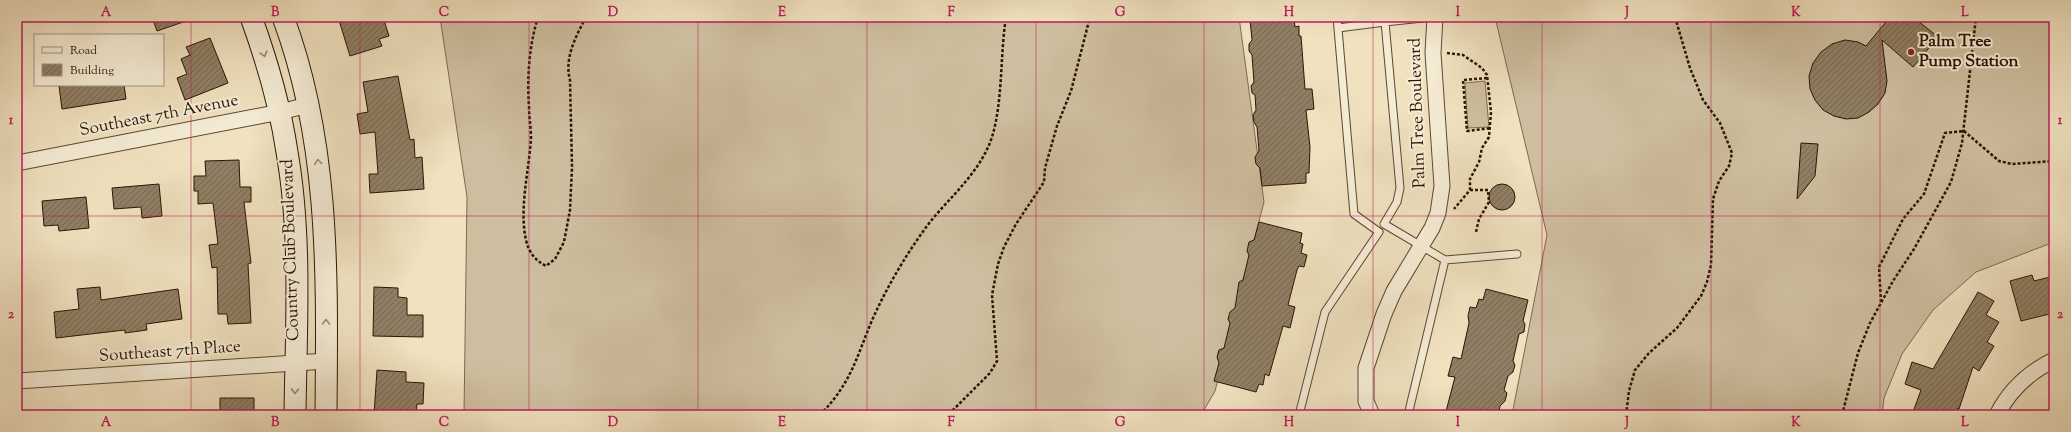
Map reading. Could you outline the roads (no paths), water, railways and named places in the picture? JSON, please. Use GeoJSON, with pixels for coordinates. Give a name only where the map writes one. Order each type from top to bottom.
{"type":"FeatureCollection","features":[{"type":"Feature","properties":{"kind":"main road","name":"Country Club Boulevard"},"geometry":{"type":"LineString","coordinates":[[251,17],[264,52],[280,112],[288,153],[293,204],[296,265],[295,415]]}},
{"type":"Feature","properties":{"kind":"main road","name":"Country Club Boulevard"},"geometry":{"type":"LineString","coordinates":[[283,17],[296,57],[308,105],[320,177],[326,247],[326,415]]}},
{"type":"Feature","properties":{"kind":"street","name":"Palm Tree Boulevard"},"geometry":{"type":"LineString","coordinates":[[1372,415],[1366,401],[1366,368],[1384,314],[1394,291],[1432,228],[1438,213],[1442,186],[1433,53],[1433,17]]}},
{"type":"Feature","properties":{"kind":"street","name":"Southeast 7th Avenue"},"geometry":{"type":"LineString","coordinates":[[17,163],[280,112],[308,105]]}},
{"type":"Feature","properties":{"kind":"street"},"geometry":{"type":"LineString","coordinates":[[1997,415],[2004,402],[2019,383],[2038,367],[2054,360]]}},
{"type":"Feature","properties":{"kind":"street","name":"Southeast 7th Place"},"geometry":{"type":"LineString","coordinates":[[17,380],[326,361]]}},
{"type":"Feature","properties":{"kind":"lane"},"geometry":{"type":"LineString","coordinates":[[1337,17],[1354,214],[1379,232]]}},
{"type":"Feature","properties":{"kind":"lane"},"geometry":{"type":"LineString","coordinates":[[1338,28],[1385,19],[1433,17]]}},
{"type":"Feature","properties":{"kind":"lane"},"geometry":{"type":"LineString","coordinates":[[1299,415],[1325,312],[1379,232],[1397,202],[1400,188],[1385,19]]}},
{"type":"Feature","properties":{"kind":"lane"},"geometry":{"type":"LineString","coordinates":[[1384,224],[1445,260],[1517,254]]}},
{"type":"Feature","properties":{"kind":"lane"},"geometry":{"type":"LineString","coordinates":[[1408,415],[1445,260]]}},
{"type":"Feature","properties":{"kind":"place","name":"Palm Tree Pump Station"},"geometry":{"type":"Point","coordinates":[1911,52]}}]}
